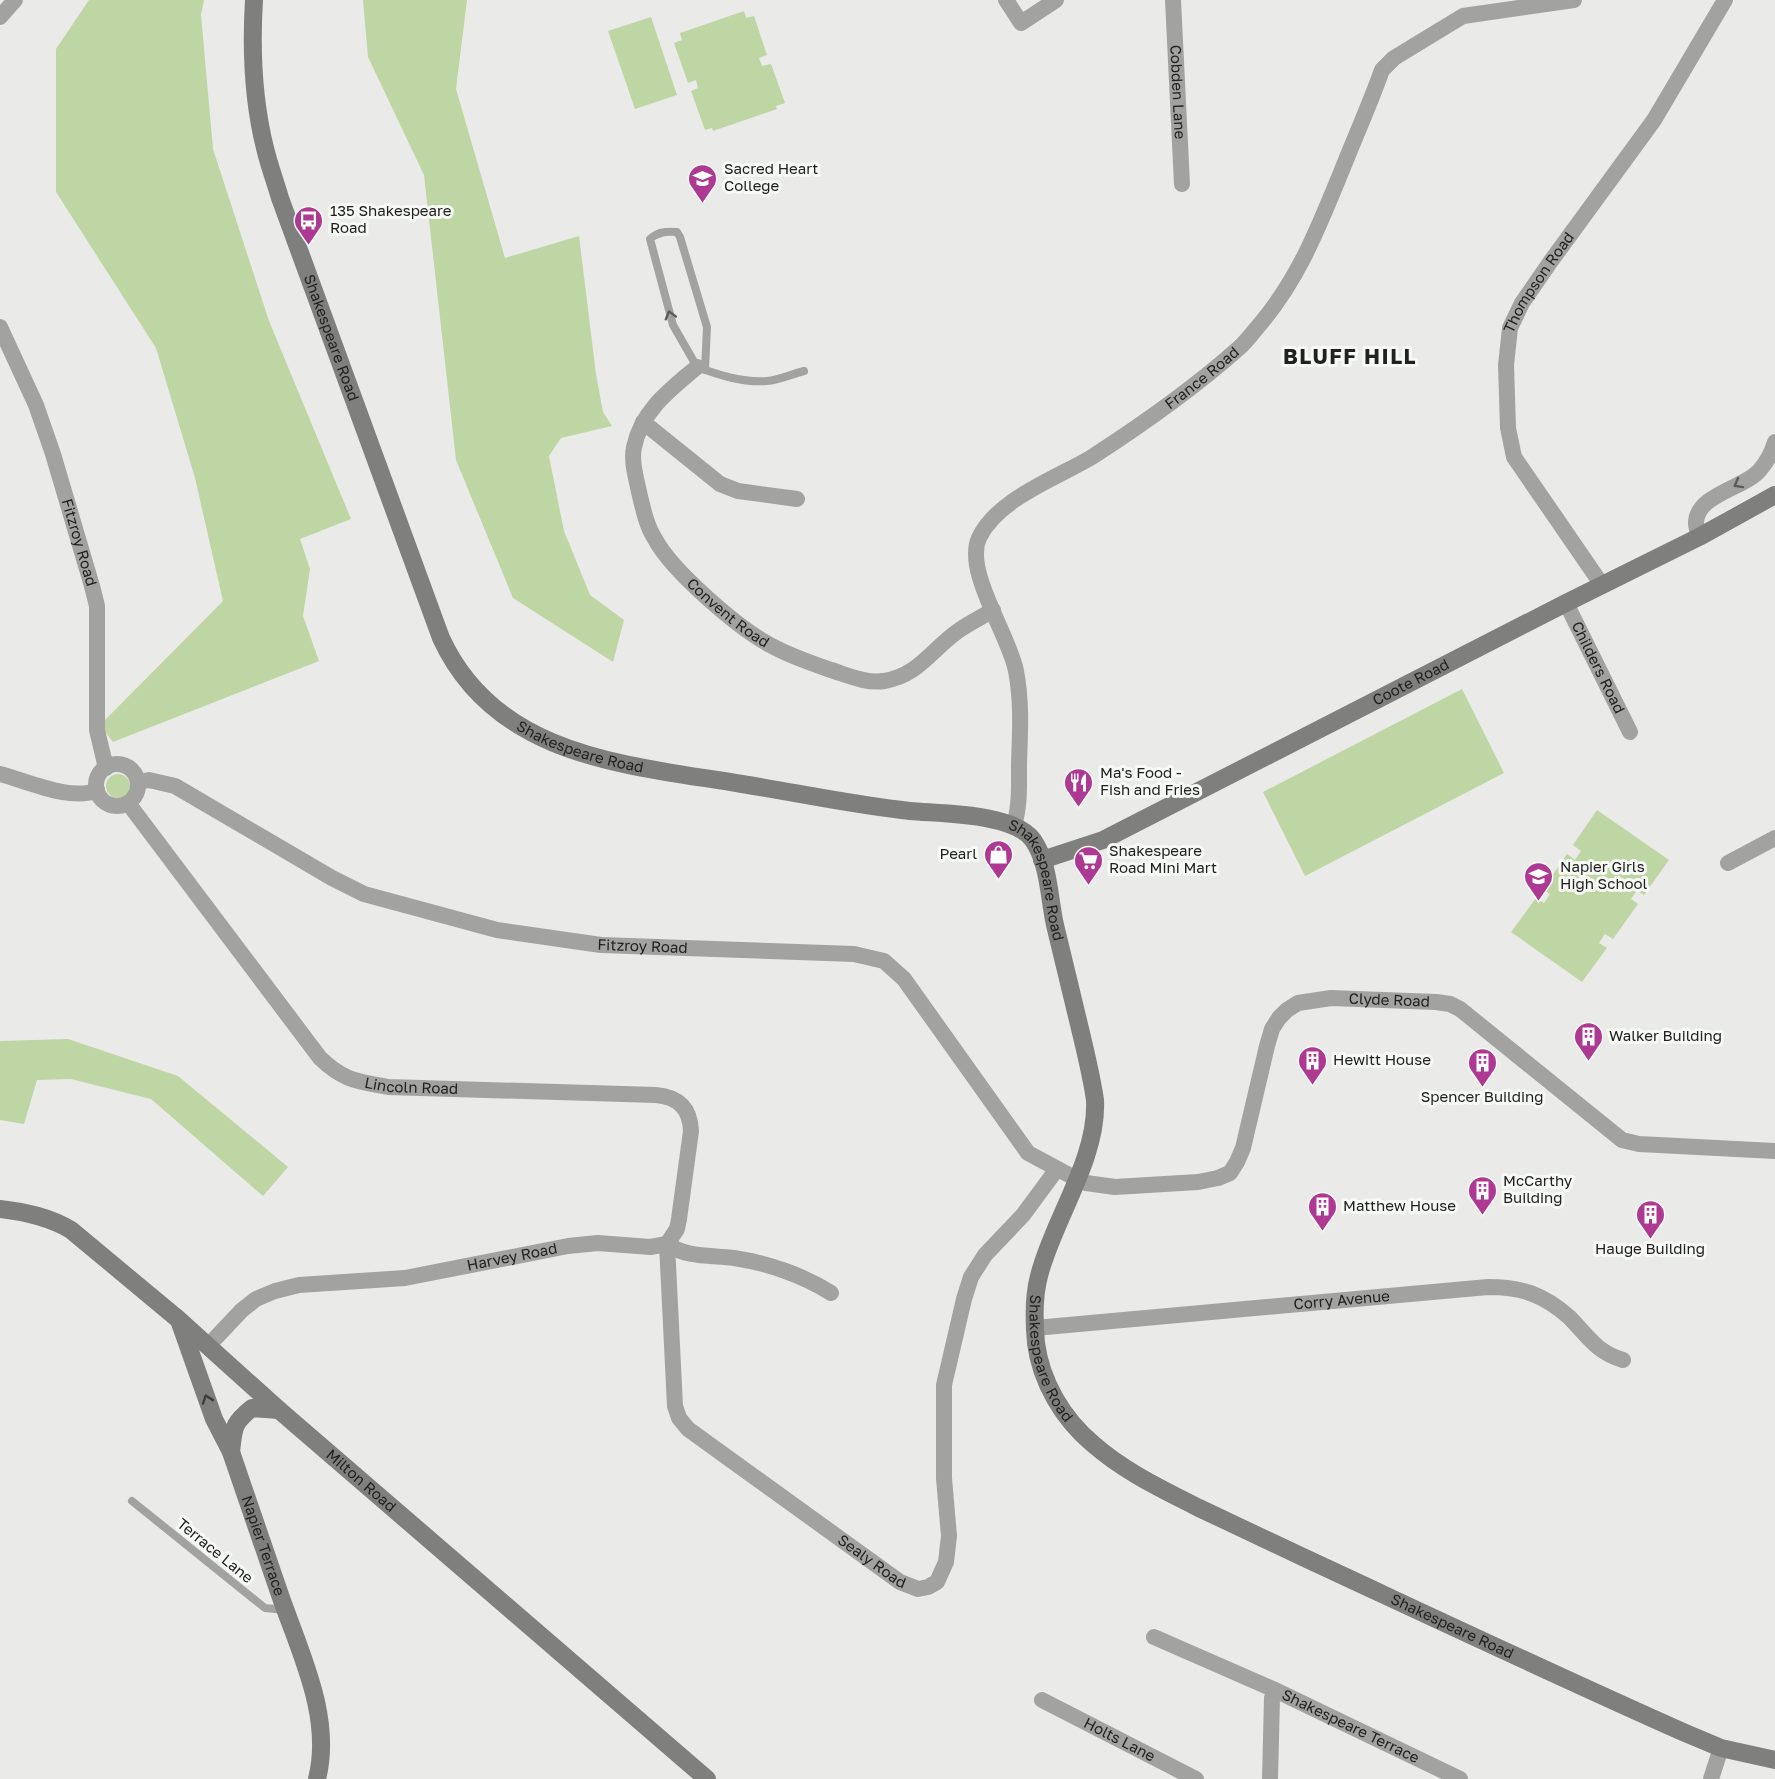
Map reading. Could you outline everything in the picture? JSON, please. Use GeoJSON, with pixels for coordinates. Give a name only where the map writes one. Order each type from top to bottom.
{"type":"FeatureCollection","features":[{"type":"Feature","properties":{"kind":"street"},"geometry":{"type":"LineString","coordinates":[[0,17],[15,0]]}},
{"type":"Feature","properties":{"kind":"street","name":"Shakespeare Road"},"geometry":{"type":"LineString","coordinates":[[254,0],[252,38],[255,92],[265,148],[280,198],[441,638],[459,672],[476,692],[497,711],[538,737],[566,750],[602,760],[906,810],[1002,821],[1024,831],[1033,841],[1042,860],[1095,1100],[1096,1114],[1077,1179],[1047,1248],[1038,1278],[1034,1309],[1036,1345],[1042,1371],[1070,1421],[1090,1442],[1135,1475],[1239,1527],[1721,1748],[1775,1760]]}},
{"type":"Feature","properties":{"kind":"street"},"geometry":{"type":"LineString","coordinates":[[1006,0],[1021,23],[1056,0]]}},
{"type":"Feature","properties":{"kind":"street","name":"Cobden Lane"},"geometry":{"type":"LineString","coordinates":[[1173,0],[1182,184]]}},
{"type":"Feature","properties":{"kind":"street","name":"France Road"},"geometry":{"type":"LineString","coordinates":[[1014,825],[1018,813],[1021,708],[1010,647],[977,571],[975,555],[978,540],[987,524],[1025,494],[1091,457],[1183,395],[1241,346],[1272,310],[1309,249],[1382,70],[1394,58],[1463,16],[1574,0]]}},
{"type":"Feature","properties":{"kind":"street","name":"Thompson Road"},"geometry":{"type":"LineString","coordinates":[[1602,585],[1514,457],[1508,428],[1506,365],[1510,328],[1522,303],[1545,269],[1654,120],[1725,0]]}},
{"type":"Feature","properties":{"kind":"street","name":"Fitzroy Road"},"geometry":{"type":"LineString","coordinates":[[0,327],[36,405],[53,454],[97,606],[97,730],[106,768]]}},
{"type":"Feature","properties":{"kind":"street","name":"Convent Road"},"geometry":{"type":"LineString","coordinates":[[701,368],[649,411],[634,445],[634,469],[648,525],[664,554],[685,577],[739,623],[771,646],[846,675],[882,681],[913,672],[958,631],[993,610]]}},
{"type":"Feature","properties":{"kind":"street"},"geometry":{"type":"LineString","coordinates":[[643,422],[720,484],[738,491],[797,500]]}},
{"type":"Feature","properties":{"kind":"street"},"geometry":{"type":"LineString","coordinates":[[1699,537],[1695,522],[1701,508],[1714,497],[1758,472],[1772,452],[1775,442]]}},
{"type":"Feature","properties":{"kind":"street","name":"Coote Road"},"geometry":{"type":"LineString","coordinates":[[1042,860],[1103,840],[1699,537],[1775,495]]}},
{"type":"Feature","properties":{"kind":"street","name":"Childers Road"},"geometry":{"type":"LineString","coordinates":[[1566,603],[1630,732]]}},
{"type":"Feature","properties":{"kind":"street"},"geometry":{"type":"LineString","coordinates":[[125,766],[136,775],[138,782],[136,794],[128,803],[110,804],[104,801],[97,790],[98,778],[106,768],[125,766]]}},
{"type":"Feature","properties":{"kind":"street"},"geometry":{"type":"LineString","coordinates":[[0,774],[69,793],[90,794],[97,790]]}},
{"type":"Feature","properties":{"kind":"street","name":"Fitzroy Road"},"geometry":{"type":"LineString","coordinates":[[138,782],[149,780],[175,786],[332,878],[364,894],[497,930],[601,945],[854,954],[884,961],[904,979],[1028,1153],[1077,1179]]}},
{"type":"Feature","properties":{"kind":"street","name":"Lincoln Road"},"geometry":{"type":"LineString","coordinates":[[128,803],[320,1058],[334,1072],[349,1080],[388,1088],[656,1095],[667,1096],[683,1106],[691,1119],[692,1131],[680,1220],[673,1238],[667,1244]]}},
{"type":"Feature","properties":{"kind":"street"},"geometry":{"type":"LineString","coordinates":[[1728,862],[1775,838]]}},
{"type":"Feature","properties":{"kind":"street","name":"Clyde Road"},"geometry":{"type":"LineString","coordinates":[[1077,1179],[1115,1187],[1198,1182],[1230,1173],[1243,1148],[1272,1029],[1279,1018],[1299,1003],[1331,998],[1450,1004],[1460,1009],[1622,1140],[1639,1144],[1775,1151]]}},
{"type":"Feature","properties":{"kind":"street","name":"Sealy Road"},"geometry":{"type":"LineString","coordinates":[[667,1244],[675,1406],[679,1418],[688,1429],[900,1582],[918,1589],[937,1582],[946,1562],[949,1536],[944,1478],[945,1385],[971,1276],[985,1255],[1023,1215],[1057,1169]]}},
{"type":"Feature","properties":{"kind":"street","name":"Milton Road"},"geometry":{"type":"LineString","coordinates":[[0,1209],[54,1220],[71,1230],[178,1319],[279,1410],[707,1779]]}},
{"type":"Feature","properties":{"kind":"street","name":"Harvey Road"},"geometry":{"type":"LineString","coordinates":[[208,1346],[242,1310],[256,1299],[275,1291],[298,1285],[405,1278],[568,1246],[598,1243],[650,1247],[667,1244],[682,1253],[736,1258],[817,1284],[831,1293]]}},
{"type":"Feature","properties":{"kind":"street","name":"Corry Avenue"},"geometry":{"type":"LineString","coordinates":[[1035,1328],[1488,1287],[1512,1287],[1548,1300],[1569,1317],[1599,1349],[1609,1356],[1623,1360]]}},
{"type":"Feature","properties":{"kind":"street","name":"Napier Terrace"},"geometry":{"type":"LineString","coordinates":[[178,1319],[214,1419],[231,1452],[306,1668],[321,1720],[322,1749],[317,1779]]}},
{"type":"Feature","properties":{"kind":"street"},"geometry":{"type":"LineString","coordinates":[[231,1452],[234,1426],[242,1416],[252,1408],[279,1410]]}},
{"type":"Feature","properties":{"kind":"street","name":"Shakespeare Terrace"},"geometry":{"type":"LineString","coordinates":[[1154,1637],[1275,1690],[1460,1779]]}},
{"type":"Feature","properties":{"kind":"street","name":"Shakespeare Terrace"},"geometry":{"type":"LineString","coordinates":[[1270,1779],[1272,1698],[1275,1690]]}},
{"type":"Feature","properties":{"kind":"street","name":"Holts Lane"},"geometry":{"type":"LineString","coordinates":[[1042,1700],[1196,1779]]}},
{"type":"Feature","properties":{"kind":"street"},"geometry":{"type":"LineString","coordinates":[[1711,1779],[1721,1748]]}},
{"type":"Feature","properties":{"kind":"lane"},"geometry":{"type":"LineString","coordinates":[[701,368],[707,327],[680,237],[677,232],[656,233],[650,239],[673,325],[701,368],[729,378],[767,381],[804,371]]}},
{"type":"Feature","properties":{"kind":"lane","name":"Terrace Lane"},"geometry":{"type":"LineString","coordinates":[[132,1501],[265,1608],[285,1610]]}},
{"type":"Feature","properties":{"kind":"green space"},"geometry":{"type":"Polygon","coordinates":[[[89,0],[204,0],[201,15],[213,149],[269,321],[351,519],[300,539],[310,569],[303,616],[319,661],[113,742],[100,725],[223,601],[195,478],[156,348],[56,192],[56,49],[89,0]]]}},
{"type":"Feature","properties":{"kind":"green space"},"geometry":{"type":"Polygon","coordinates":[[[363,0],[467,0],[456,89],[505,258],[579,236],[596,374],[603,412],[612,426],[561,438],[549,456],[564,531],[590,595],[624,620],[613,662],[513,598],[456,460],[424,175],[368,57],[363,0]]]}},
{"type":"Feature","properties":{"kind":"green space"},"geometry":{"type":"Polygon","coordinates":[[[744,11],[746,18],[754,16],[767,55],[759,58],[762,66],[771,64],[785,103],[776,106],[777,109],[713,131],[712,128],[705,130],[691,91],[698,88],[696,80],[688,83],[674,43],[682,40],[680,33],[744,11]]]}},
{"type":"Feature","properties":{"kind":"green space"},"geometry":{"type":"Polygon","coordinates":[[[651,17],[677,95],[635,109],[608,31],[651,17]]]}},
{"type":"Feature","properties":{"kind":"green space"},"geometry":{"type":"Polygon","coordinates":[[[1462,689],[1504,773],[1305,876],[1263,792],[1462,689]]]}},
{"type":"Feature","properties":{"kind":"green space"},"geometry":{"type":"Polygon","coordinates":[[[118,774],[127,777],[130,786],[127,795],[118,798],[109,795],[106,786],[109,777],[118,774]]]}},
{"type":"Feature","properties":{"kind":"green space"},"geometry":{"type":"Polygon","coordinates":[[[1597,810],[1669,860],[1644,895],[1637,890],[1631,899],[1638,904],[1613,939],[1605,934],[1599,943],[1607,948],[1582,982],[1511,932],[1536,898],[1544,903],[1550,894],[1543,889],[1567,854],[1575,860],[1581,851],[1573,845],[1597,810]]]}},
{"type":"Feature","properties":{"kind":"green space"},"geometry":{"type":"Polygon","coordinates":[[[68,1039],[178,1076],[288,1167],[263,1196],[151,1099],[71,1079],[37,1080],[24,1124],[0,1120],[0,1041],[68,1039]]]}},
{"type":"Feature","properties":{"kind":"place","name":"Sacred Heart College"},"geometry":{"type":"Point","coordinates":[703,204]}},
{"type":"Feature","properties":{"kind":"place","name":"135 Shakespeare Road"},"geometry":{"type":"Point","coordinates":[309,246]}},
{"type":"Feature","properties":{"kind":"place","name":"Ma's Food - Fish and Fries"},"geometry":{"type":"Point","coordinates":[1079,808]}},
{"type":"Feature","properties":{"kind":"place","name":"Pearl"},"geometry":{"type":"Point","coordinates":[998,880]}},
{"type":"Feature","properties":{"kind":"place","name":"Shakespeare Road Mini Mart"},"geometry":{"type":"Point","coordinates":[1088,886]}},
{"type":"Feature","properties":{"kind":"place","name":"Napier Girls High School"},"geometry":{"type":"Point","coordinates":[1539,902]}},
{"type":"Feature","properties":{"kind":"place","name":"Walker Building"},"geometry":{"type":"Point","coordinates":[1588,1062]}},
{"type":"Feature","properties":{"kind":"place","name":"Hewitt House"},"geometry":{"type":"Point","coordinates":[1312,1086]}},
{"type":"Feature","properties":{"kind":"place","name":"Spencer Building"},"geometry":{"type":"Point","coordinates":[1482,1088]}},
{"type":"Feature","properties":{"kind":"place","name":"McCarthy Building"},"geometry":{"type":"Point","coordinates":[1482,1216]}},
{"type":"Feature","properties":{"kind":"place","name":"Matthew House"},"geometry":{"type":"Point","coordinates":[1322,1232]}},
{"type":"Feature","properties":{"kind":"place","name":"Hauge Building"},"geometry":{"type":"Point","coordinates":[1650,1240]}},
{"type":"Feature","properties":{"kind":"district","name":"BLUFF HILL"},"geometry":{"type":"Point","coordinates":[1350,357]}}]}
